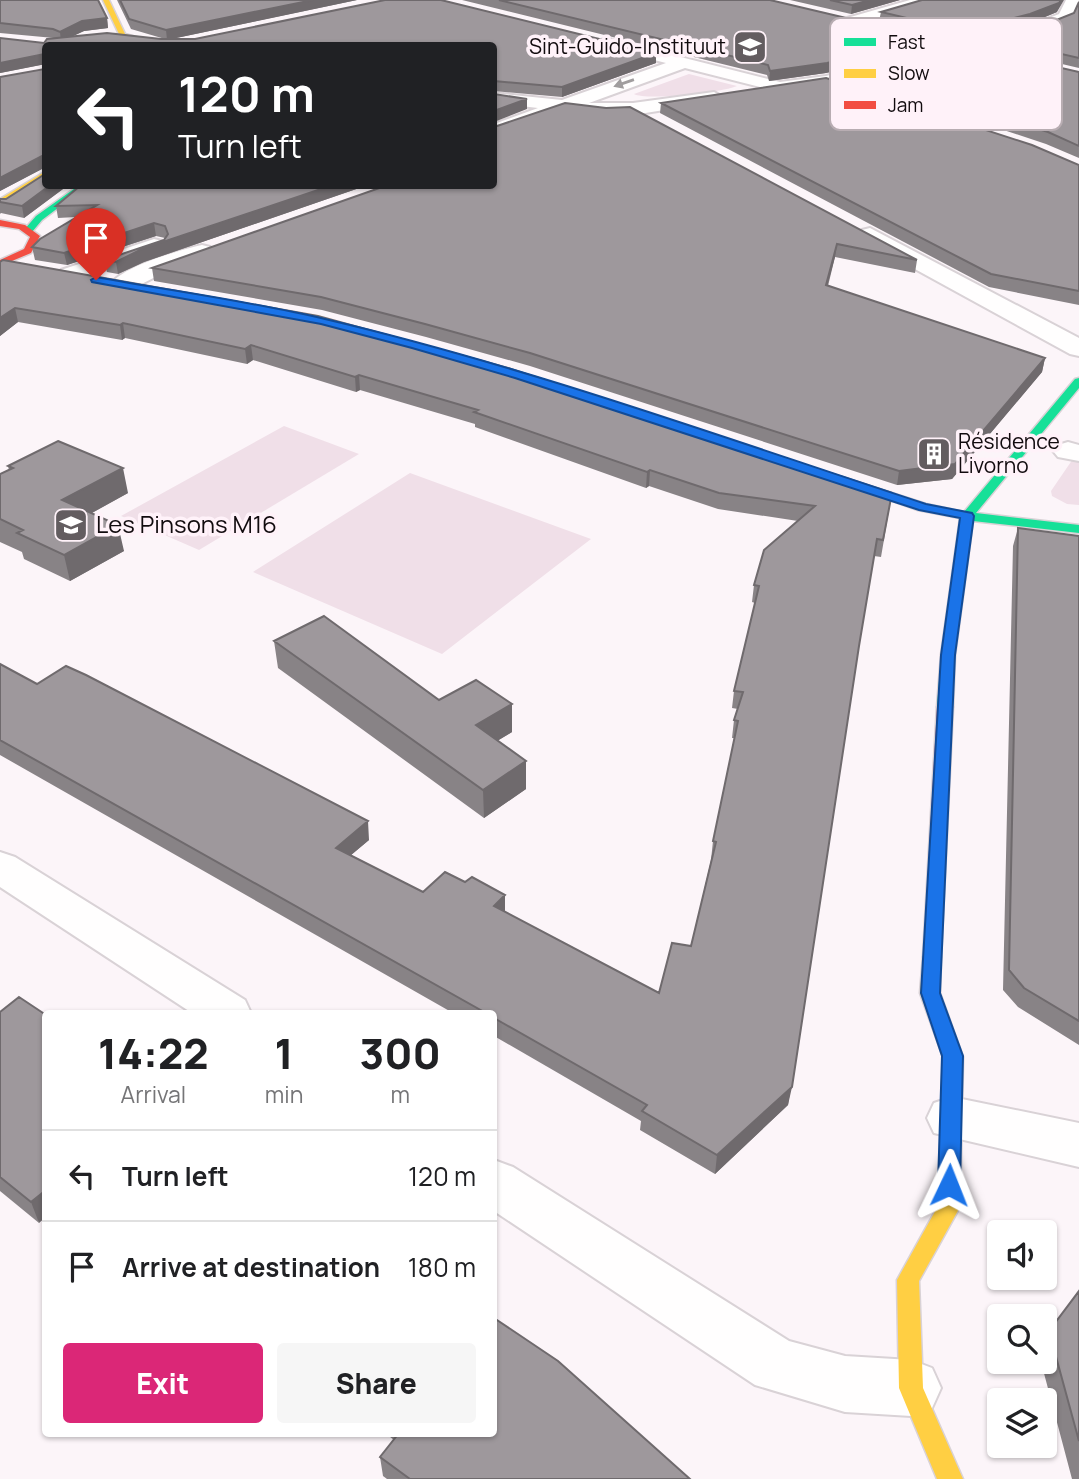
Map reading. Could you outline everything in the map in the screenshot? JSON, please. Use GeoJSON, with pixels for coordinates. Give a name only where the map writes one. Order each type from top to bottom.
{"type":"FeatureCollection","features":[{"type":"Feature","properties":{"kind":"street"},"geometry":{"type":"LineString","coordinates":[[106,0],[122,34]]}},
{"type":"Feature","properties":{"kind":"street"},"geometry":{"type":"LineString","coordinates":[[855,18],[927,0]]}},
{"type":"Feature","properties":{"kind":"street"},"geometry":{"type":"LineString","coordinates":[[1062,19],[1075,3]]}},
{"type":"Feature","properties":{"kind":"street"},"geometry":{"type":"LineString","coordinates":[[78,42],[122,34],[151,42]]}},
{"type":"Feature","properties":{"kind":"street"},"geometry":{"type":"LineString","coordinates":[[590,39],[780,87]]}},
{"type":"Feature","properties":{"kind":"street"},"geometry":{"type":"LineString","coordinates":[[497,129],[683,63]]}},
{"type":"Feature","properties":{"kind":"street"},"geometry":{"type":"LineString","coordinates":[[497,98],[606,110],[633,109],[830,80]]}},
{"type":"Feature","properties":{"kind":"street"},"geometry":{"type":"LineString","coordinates":[[826,81],[830,82]]}},
{"type":"Feature","properties":{"kind":"street"},"geometry":{"type":"LineString","coordinates":[[633,109],[663,125]]}},
{"type":"Feature","properties":{"kind":"street"},"geometry":{"type":"LineString","coordinates":[[497,148],[606,110]]}},
{"type":"Feature","properties":{"kind":"street"},"geometry":{"type":"LineString","coordinates":[[0,203],[42,176]]}},
{"type":"Feature","properties":{"kind":"street"},"geometry":{"type":"LineString","coordinates":[[29,230],[39,218],[79,189]]}},
{"type":"Feature","properties":{"kind":"street"},"geometry":{"type":"LineString","coordinates":[[0,223],[29,230],[35,236],[35,243],[30,250],[2,262]]}},
{"type":"Feature","properties":{"kind":"street"},"geometry":{"type":"LineString","coordinates":[[846,223],[1079,348]]}},
{"type":"Feature","properties":{"kind":"street"},"geometry":{"type":"LineString","coordinates":[[59,274],[202,230]]}},
{"type":"Feature","properties":{"kind":"street"},"geometry":{"type":"LineString","coordinates":[[109,282],[153,270],[228,243]]}},
{"type":"Feature","properties":{"kind":"street"},"geometry":{"type":"LineString","coordinates":[[2,262],[28,268]]}},
{"type":"Feature","properties":{"kind":"street"},"geometry":{"type":"LineString","coordinates":[[59,274],[149,289]]}},
{"type":"Feature","properties":{"kind":"street"},"geometry":{"type":"LineString","coordinates":[[950,1479],[911,1388],[908,1280],[949,1207],[953,1056],[930,993],[948,655],[967,516],[1079,381]]}},
{"type":"Feature","properties":{"kind":"street"},"geometry":{"type":"LineString","coordinates":[[831,477],[923,507],[967,516],[1079,529]]}},
{"type":"Feature","properties":{"kind":"street"},"geometry":{"type":"LineString","coordinates":[[0,867],[223,1010]]}},
{"type":"Feature","properties":{"kind":"street"},"geometry":{"type":"LineString","coordinates":[[951,1118],[1079,1145]]}},
{"type":"Feature","properties":{"kind":"street"},"geometry":{"type":"LineString","coordinates":[[497,1185],[776,1365],[845,1384],[911,1388]]}},
{"type":"Feature","properties":{"kind":"shaded area"},"geometry":{"type":"Polygon","coordinates":[[[689,74],[737,86],[686,95],[654,97],[634,94],[689,74]]]}},
{"type":"Feature","properties":{"kind":"shaded area"},"geometry":{"type":"Polygon","coordinates":[[[284,426],[359,454],[199,550],[121,516],[284,426]]]}},
{"type":"Feature","properties":{"kind":"shaded area"},"geometry":{"type":"Polygon","coordinates":[[[1079,450],[1079,505],[1067,504],[1052,496],[1051,491],[1079,450]]]}},
{"type":"Feature","properties":{"kind":"shaded area"},"geometry":{"type":"Polygon","coordinates":[[[410,473],[591,539],[442,654],[253,572],[410,473]]]}},
{"type":"Feature","properties":{"kind":"building"},"geometry":{"type":"Polygon","coordinates":[[[0,0],[98,0],[107,18],[82,21],[60,32],[0,23],[0,0]]]}},
{"type":"Feature","properties":{"kind":"building"},"geometry":{"type":"Polygon","coordinates":[[[120,0],[313,0],[166,30],[129,19],[120,0]]]}},
{"type":"Feature","properties":{"kind":"building"},"geometry":{"type":"Polygon","coordinates":[[[385,0],[441,0],[656,53],[562,87],[497,81],[497,42],[45,42],[47,39],[107,33],[161,39],[195,39],[385,0]]]}},
{"type":"Feature","properties":{"kind":"building"},"geometry":{"type":"Polygon","coordinates":[[[499,0],[770,0],[846,18],[830,18],[830,62],[770,71],[768,65],[499,0]]]}},
{"type":"Feature","properties":{"kind":"building"},"geometry":{"type":"Polygon","coordinates":[[[830,0],[870,0],[852,5],[830,0]]]}},
{"type":"Feature","properties":{"kind":"building"},"geometry":{"type":"Polygon","coordinates":[[[922,0],[1061,0],[1014,18],[907,18],[881,12],[922,0]]]}},
{"type":"Feature","properties":{"kind":"building"},"geometry":{"type":"Polygon","coordinates":[[[1079,2],[1079,58],[1062,54],[1062,18],[1074,13],[1079,2]]]}},
{"type":"Feature","properties":{"kind":"building"},"geometry":{"type":"Polygon","coordinates":[[[0,38],[42,43],[42,54],[0,63],[0,38]]]}},
{"type":"Feature","properties":{"kind":"building"},"geometry":{"type":"Polygon","coordinates":[[[1062,68],[1079,72],[1079,146],[1042,130],[1062,130],[1062,68]]]}},
{"type":"Feature","properties":{"kind":"building"},"geometry":{"type":"Polygon","coordinates":[[[42,70],[42,156],[0,178],[0,77],[42,70]]]}},
{"type":"Feature","properties":{"kind":"building"},"geometry":{"type":"Polygon","coordinates":[[[826,78],[830,79],[830,130],[986,130],[1032,145],[1079,165],[1079,291],[991,274],[661,103],[826,78]]]}},
{"type":"Feature","properties":{"kind":"building"},"geometry":{"type":"Polygon","coordinates":[[[497,94],[527,99],[497,110],[497,94]]]}},
{"type":"Feature","properties":{"kind":"building"},"geometry":{"type":"Polygon","coordinates":[[[565,103],[606,108],[630,107],[917,260],[837,244],[826,285],[1045,358],[955,464],[899,471],[530,353],[425,324],[321,297],[152,268],[376,189],[497,189],[497,126],[565,103]]]}},
{"type":"Feature","properties":{"kind":"building"},"geometry":{"type":"Polygon","coordinates":[[[42,176],[42,189],[45,189],[22,206],[0,202],[0,199],[6,199],[42,176]]]}},
{"type":"Feature","properties":{"kind":"building"},"geometry":{"type":"Polygon","coordinates":[[[76,189],[321,189],[142,249],[116,262],[104,260],[164,240],[168,234],[165,226],[154,223],[64,253],[32,247],[40,239],[97,205],[56,206],[76,189]]]}},
{"type":"Feature","properties":{"kind":"building"},"geometry":{"type":"Polygon","coordinates":[[[3,260],[318,316],[508,368],[892,493],[883,540],[877,539],[792,1087],[717,1155],[642,1111],[647,1105],[497,1020],[497,1010],[481,1010],[0,740],[0,664],[37,684],[66,666],[86,675],[368,821],[336,848],[423,892],[445,872],[465,882],[472,877],[505,895],[494,906],[659,993],[672,943],[691,946],[716,842],[713,841],[738,721],[734,720],[743,692],[734,691],[759,586],[754,585],[764,550],[815,506],[719,493],[650,470],[647,472],[474,412],[478,410],[359,375],[355,377],[251,345],[245,349],[123,323],[120,325],[15,308],[0,318],[0,262],[3,260]]]}},
{"type":"Feature","properties":{"kind":"building"},"geometry":{"type":"Polygon","coordinates":[[[58,441],[123,468],[62,500],[118,525],[64,555],[17,533],[23,530],[0,519],[0,474],[13,468],[8,466],[58,441]]]}},
{"type":"Feature","properties":{"kind":"building"},"geometry":{"type":"Polygon","coordinates":[[[1018,528],[1079,536],[1079,1021],[1024,988],[1009,970],[1018,528]]]}},
{"type":"Feature","properties":{"kind":"building"},"geometry":{"type":"Polygon","coordinates":[[[324,616],[439,700],[476,680],[512,704],[476,725],[526,761],[483,790],[274,641],[324,616]]]}},
{"type":"Feature","properties":{"kind":"building"},"geometry":{"type":"Polygon","coordinates":[[[19,997],[42,1012],[42,1193],[31,1202],[0,1177],[0,1012],[19,997]]]}},
{"type":"Feature","properties":{"kind":"building"},"geometry":{"type":"Polygon","coordinates":[[[1079,1291],[1079,1441],[1057,1360],[1057,1320],[1079,1291]]]}},
{"type":"Feature","properties":{"kind":"building"},"geometry":{"type":"Polygon","coordinates":[[[497,1320],[558,1361],[690,1479],[410,1479],[380,1457],[396,1437],[497,1437],[497,1320]]]}},
{"type":"Feature","properties":{"kind":"traffic: fast"},"geometry":{"type":"LineString","coordinates":[[29,230],[39,218],[79,189]]}},
{"type":"Feature","properties":{"kind":"traffic: fast"},"geometry":{"type":"LineString","coordinates":[[945,707],[948,655],[967,516],[1079,381]]}},
{"type":"Feature","properties":{"kind":"traffic: fast"},"geometry":{"type":"LineString","coordinates":[[842,481],[923,507],[967,516],[1079,529]]}},
{"type":"Feature","properties":{"kind":"traffic: slow"},"geometry":{"type":"LineString","coordinates":[[106,0],[122,34]]}},
{"type":"Feature","properties":{"kind":"traffic: slow"},"geometry":{"type":"LineString","coordinates":[[77,42],[104,36],[151,42]]}},
{"type":"Feature","properties":{"kind":"traffic: slow"},"geometry":{"type":"LineString","coordinates":[[0,203],[42,176]]}},
{"type":"Feature","properties":{"kind":"traffic: slow"},"geometry":{"type":"LineString","coordinates":[[932,957],[930,993],[953,1057],[949,1207],[908,1280],[911,1388],[950,1479]]}},
{"type":"Feature","properties":{"kind":"traffic: jam"},"geometry":{"type":"LineString","coordinates":[[1062,72],[1079,76]]}},
{"type":"Feature","properties":{"kind":"traffic: jam"},"geometry":{"type":"LineString","coordinates":[[0,223],[22,227],[35,236],[28,251],[0,263]]}},
{"type":"Feature","properties":{"kind":"traffic: jam"},"geometry":{"type":"LineString","coordinates":[[932,957],[945,707]]}},
{"type":"Feature","properties":{"kind":"place","name":"Sint-Guido-Instituut"},"geometry":{"type":"Point","coordinates":[750,47]}},
{"type":"Feature","properties":{"kind":"place","name":"Résidence Livorno"},"geometry":{"type":"Point","coordinates":[934,454]}},
{"type":"Feature","properties":{"kind":"place","name":"Les Pinsons M16"},"geometry":{"type":"Point","coordinates":[71,525]}},
{"type":"Feature","properties":{"kind":"route"},"geometry":{"type":"LineString","coordinates":[[96,280],[322,321],[416,346],[519,375],[923,507],[967,516],[948,655],[930,993],[953,1056],[949,1185]]}}]}
